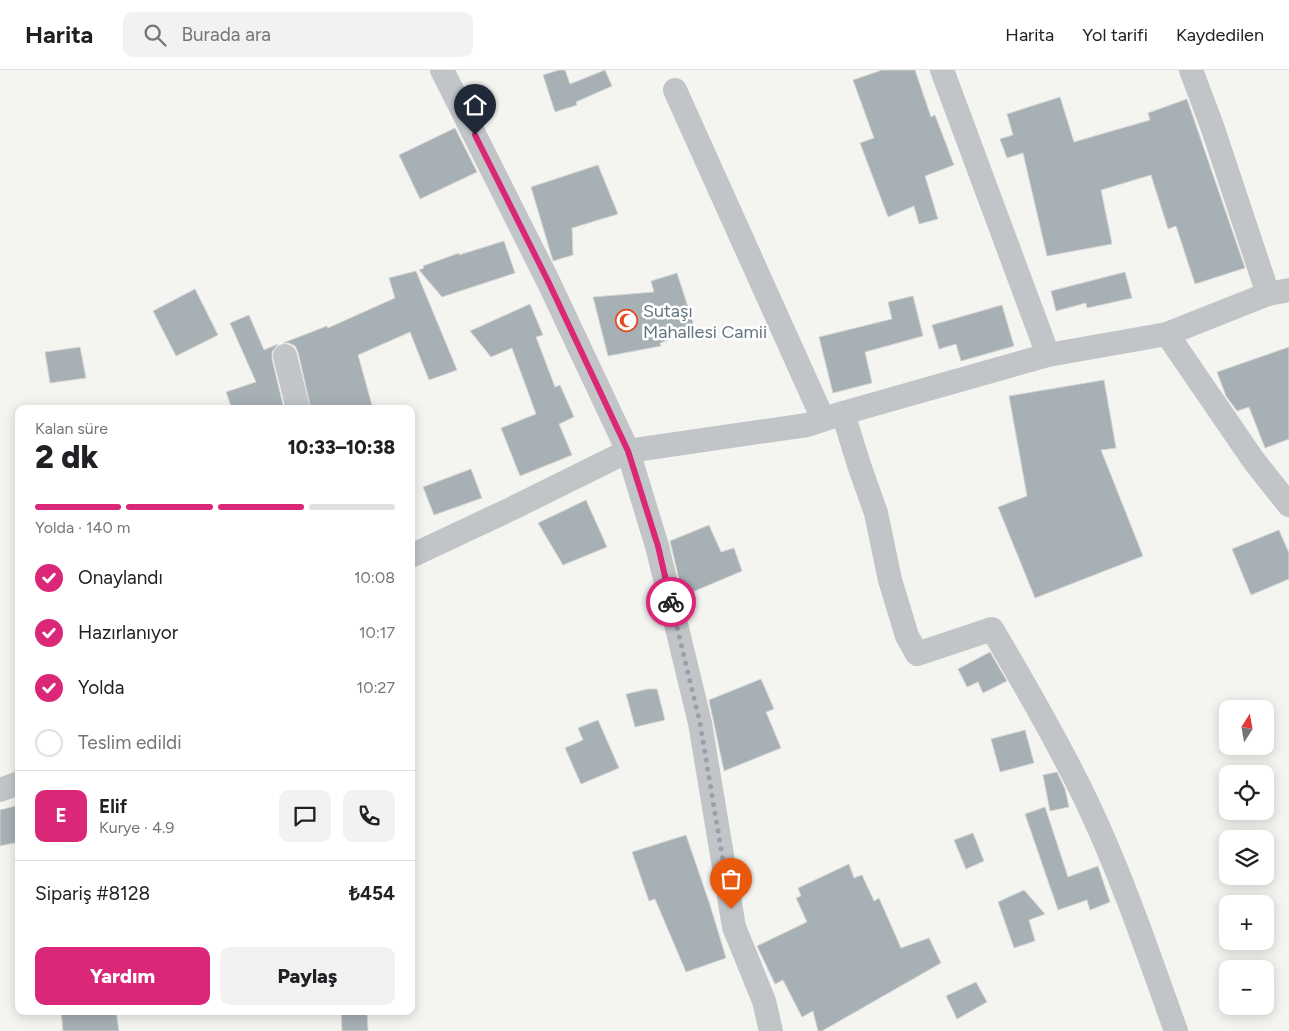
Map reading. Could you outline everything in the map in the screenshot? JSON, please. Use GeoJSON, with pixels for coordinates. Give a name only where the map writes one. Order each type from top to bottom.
{"type":"FeatureCollection","features":[{"type":"Feature","properties":{"kind":"street"},"geometry":{"type":"LineString","coordinates":[[442,70],[548,281],[628,451],[658,546],[700,723],[734,927],[764,1001],[771,1031]]}},
{"type":"Feature","properties":{"kind":"street"},"geometry":{"type":"LineString","coordinates":[[942,70],[1048,355]]}},
{"type":"Feature","properties":{"kind":"street"},"geometry":{"type":"LineString","coordinates":[[415,554],[628,451],[807,425],[1048,355],[1167,334],[1279,292],[1191,70]]}},
{"type":"Feature","properties":{"kind":"street"},"geometry":{"type":"LineString","coordinates":[[675,90],[833,416],[859,465],[876,513],[890,580],[907,636],[917,654],[992,629],[1033,699],[1085,799],[1129,899],[1176,1031]]}},
{"type":"Feature","properties":{"kind":"street"},"geometry":{"type":"LineString","coordinates":[[1167,334],[1254,461],[1289,505]]}},
{"type":"Feature","properties":{"kind":"street"},"geometry":{"type":"LineString","coordinates":[[285,356],[297,405]]}},
{"type":"Feature","properties":{"kind":"street"},"geometry":{"type":"LineString","coordinates":[[0,790],[15,784]]}},
{"type":"Feature","properties":{"kind":"building"},"geometry":{"type":"Polygon","coordinates":[[[565,70],[570,84],[605,70],[612,86],[576,102],[577,105],[555,112],[543,75],[565,70]]]}},
{"type":"Feature","properties":{"kind":"building"},"geometry":{"type":"Polygon","coordinates":[[[882,70],[915,70],[931,117],[935,115],[954,165],[925,176],[938,219],[919,224],[914,206],[888,217],[860,143],[874,138],[853,80],[882,70]]]}},
{"type":"Feature","properties":{"kind":"building"},"geometry":{"type":"Polygon","coordinates":[[[1060,97],[1074,142],[1150,120],[1148,113],[1187,99],[1245,268],[1195,284],[1176,226],[1168,229],[1151,175],[1101,190],[1112,244],[1047,256],[1023,153],[1007,158],[1000,139],[1013,135],[1007,114],[1060,97]]]}},
{"type":"Feature","properties":{"kind":"building"},"geometry":{"type":"Polygon","coordinates":[[[455,128],[477,172],[420,199],[399,155],[455,128]]]}},
{"type":"Feature","properties":{"kind":"building"},"geometry":{"type":"Polygon","coordinates":[[[598,165],[618,214],[572,228],[573,255],[553,261],[531,187],[598,165]]]}},
{"type":"Feature","properties":{"kind":"building"},"geometry":{"type":"Polygon","coordinates":[[[504,241],[515,273],[442,297],[419,270],[424,268],[423,266],[459,253],[459,255],[504,241]]]}},
{"type":"Feature","properties":{"kind":"building"},"geometry":{"type":"Polygon","coordinates":[[[416,271],[457,370],[429,380],[410,332],[358,355],[372,405],[310,405],[298,352],[295,346],[283,343],[327,326],[328,328],[395,298],[389,278],[416,271]]]}},
{"type":"Feature","properties":{"kind":"building"},"geometry":{"type":"Polygon","coordinates":[[[1125,272],[1132,298],[1087,308],[1086,303],[1056,311],[1051,291],[1125,272]]]}},
{"type":"Feature","properties":{"kind":"building"},"geometry":{"type":"Polygon","coordinates":[[[677,273],[696,332],[660,343],[661,346],[608,356],[593,297],[654,292],[651,281],[677,273]]]}},
{"type":"Feature","properties":{"kind":"building"},"geometry":{"type":"Polygon","coordinates":[[[195,289],[218,335],[176,356],[153,311],[195,289]]]}},
{"type":"Feature","properties":{"kind":"building"},"geometry":{"type":"Polygon","coordinates":[[[913,296],[923,336],[865,352],[872,383],[833,393],[819,337],[892,319],[888,302],[913,296]]]}},
{"type":"Feature","properties":{"kind":"building"},"geometry":{"type":"Polygon","coordinates":[[[530,304],[543,335],[536,337],[555,387],[560,385],[574,417],[559,424],[572,455],[520,476],[501,428],[536,414],[512,348],[491,357],[470,331],[530,304]]]}},
{"type":"Feature","properties":{"kind":"building"},"geometry":{"type":"Polygon","coordinates":[[[1002,305],[1014,346],[961,361],[956,344],[939,349],[932,325],[1002,305]]]}},
{"type":"Feature","properties":{"kind":"building"},"geometry":{"type":"Polygon","coordinates":[[[249,315],[264,350],[278,344],[272,352],[272,359],[283,405],[231,405],[226,392],[256,382],[230,323],[249,315]]]}},
{"type":"Feature","properties":{"kind":"building"},"geometry":{"type":"Polygon","coordinates":[[[80,347],[86,378],[50,383],[45,352],[80,347]]]}},
{"type":"Feature","properties":{"kind":"building"},"geometry":{"type":"Polygon","coordinates":[[[1289,347],[1289,439],[1265,448],[1249,407],[1237,411],[1226,396],[1217,372],[1289,347]]]}},
{"type":"Feature","properties":{"kind":"building"},"geometry":{"type":"Polygon","coordinates":[[[1104,380],[1116,448],[1101,450],[1143,556],[1035,598],[998,507],[1027,496],[1009,396],[1104,380]]]}},
{"type":"Feature","properties":{"kind":"building"},"geometry":{"type":"Polygon","coordinates":[[[471,469],[482,498],[434,515],[423,487],[471,469]]]}},
{"type":"Feature","properties":{"kind":"building"},"geometry":{"type":"Polygon","coordinates":[[[586,500],[607,547],[563,565],[538,523],[586,500]]]}},
{"type":"Feature","properties":{"kind":"building"},"geometry":{"type":"Polygon","coordinates":[[[709,525],[721,552],[734,548],[742,571],[683,596],[670,541],[709,525]]]}},
{"type":"Feature","properties":{"kind":"building"},"geometry":{"type":"Polygon","coordinates":[[[1279,530],[1289,553],[1289,579],[1251,595],[1232,549],[1279,530]]]}},
{"type":"Feature","properties":{"kind":"building"},"geometry":{"type":"Polygon","coordinates":[[[990,652],[1007,681],[983,693],[978,682],[967,687],[958,669],[990,652]]]}},
{"type":"Feature","properties":{"kind":"building"},"geometry":{"type":"Polygon","coordinates":[[[761,679],[774,709],[766,712],[781,748],[724,771],[709,700],[761,679]]]}},
{"type":"Feature","properties":{"kind":"building"},"geometry":{"type":"Polygon","coordinates":[[[657,689],[665,720],[635,727],[626,694],[657,689]]]}},
{"type":"Feature","properties":{"kind":"building"},"geometry":{"type":"Polygon","coordinates":[[[598,720],[619,768],[581,784],[565,748],[583,740],[578,728],[598,720]]]}},
{"type":"Feature","properties":{"kind":"building"},"geometry":{"type":"Polygon","coordinates":[[[1025,730],[1034,763],[1000,772],[991,739],[1025,730]]]}},
{"type":"Feature","properties":{"kind":"building"},"geometry":{"type":"Polygon","coordinates":[[[1057,772],[1065,789],[1069,807],[1050,811],[1043,775],[1057,772]]]}},
{"type":"Feature","properties":{"kind":"building"},"geometry":{"type":"Polygon","coordinates":[[[15,806],[15,843],[0,846],[0,810],[15,806]]]}},
{"type":"Feature","properties":{"kind":"building"},"geometry":{"type":"Polygon","coordinates":[[[1045,807],[1068,877],[1098,866],[1110,902],[1090,910],[1087,900],[1058,910],[1025,814],[1045,807]]]}},
{"type":"Feature","properties":{"kind":"building"},"geometry":{"type":"Polygon","coordinates":[[[973,833],[984,861],[966,869],[954,840],[973,833]]]}},
{"type":"Feature","properties":{"kind":"building"},"geometry":{"type":"Polygon","coordinates":[[[686,835],[726,958],[686,972],[655,899],[649,901],[632,852],[686,835]]]}},
{"type":"Feature","properties":{"kind":"building"},"geometry":{"type":"Polygon","coordinates":[[[849,864],[854,878],[862,875],[874,901],[879,898],[901,948],[929,938],[941,963],[822,1031],[818,1031],[813,1011],[802,1017],[783,980],[775,984],[757,946],[807,922],[796,898],[801,896],[798,888],[849,864]]]}},
{"type":"Feature","properties":{"kind":"building"},"geometry":{"type":"Polygon","coordinates":[[[1024,890],[1045,914],[1029,920],[1035,941],[1014,948],[998,902],[1024,890]]]}},
{"type":"Feature","properties":{"kind":"building"},"geometry":{"type":"Polygon","coordinates":[[[976,982],[987,1002],[957,1019],[946,996],[976,982]]]}},
{"type":"Feature","properties":{"kind":"building"},"geometry":{"type":"Polygon","coordinates":[[[61,1015],[117,1015],[119,1031],[63,1031],[61,1015]]]}},
{"type":"Feature","properties":{"kind":"building"},"geometry":{"type":"Polygon","coordinates":[[[341,1015],[367,1015],[368,1031],[342,1031],[341,1015]]]}},
{"type":"Feature","properties":{"kind":"way so far"},"geometry":{"type":"LineString","coordinates":[[671,602],[700,723],[731,909]]}},
{"type":"Feature","properties":{"kind":"place","name":"Sutaşı Mahallesi Camii"},"geometry":{"type":"Point","coordinates":[627,321]}},
{"type":"Feature","properties":{"kind":"route"},"geometry":{"type":"LineString","coordinates":[[475,135],[548,281],[628,451],[658,546],[671,602]]}}]}
